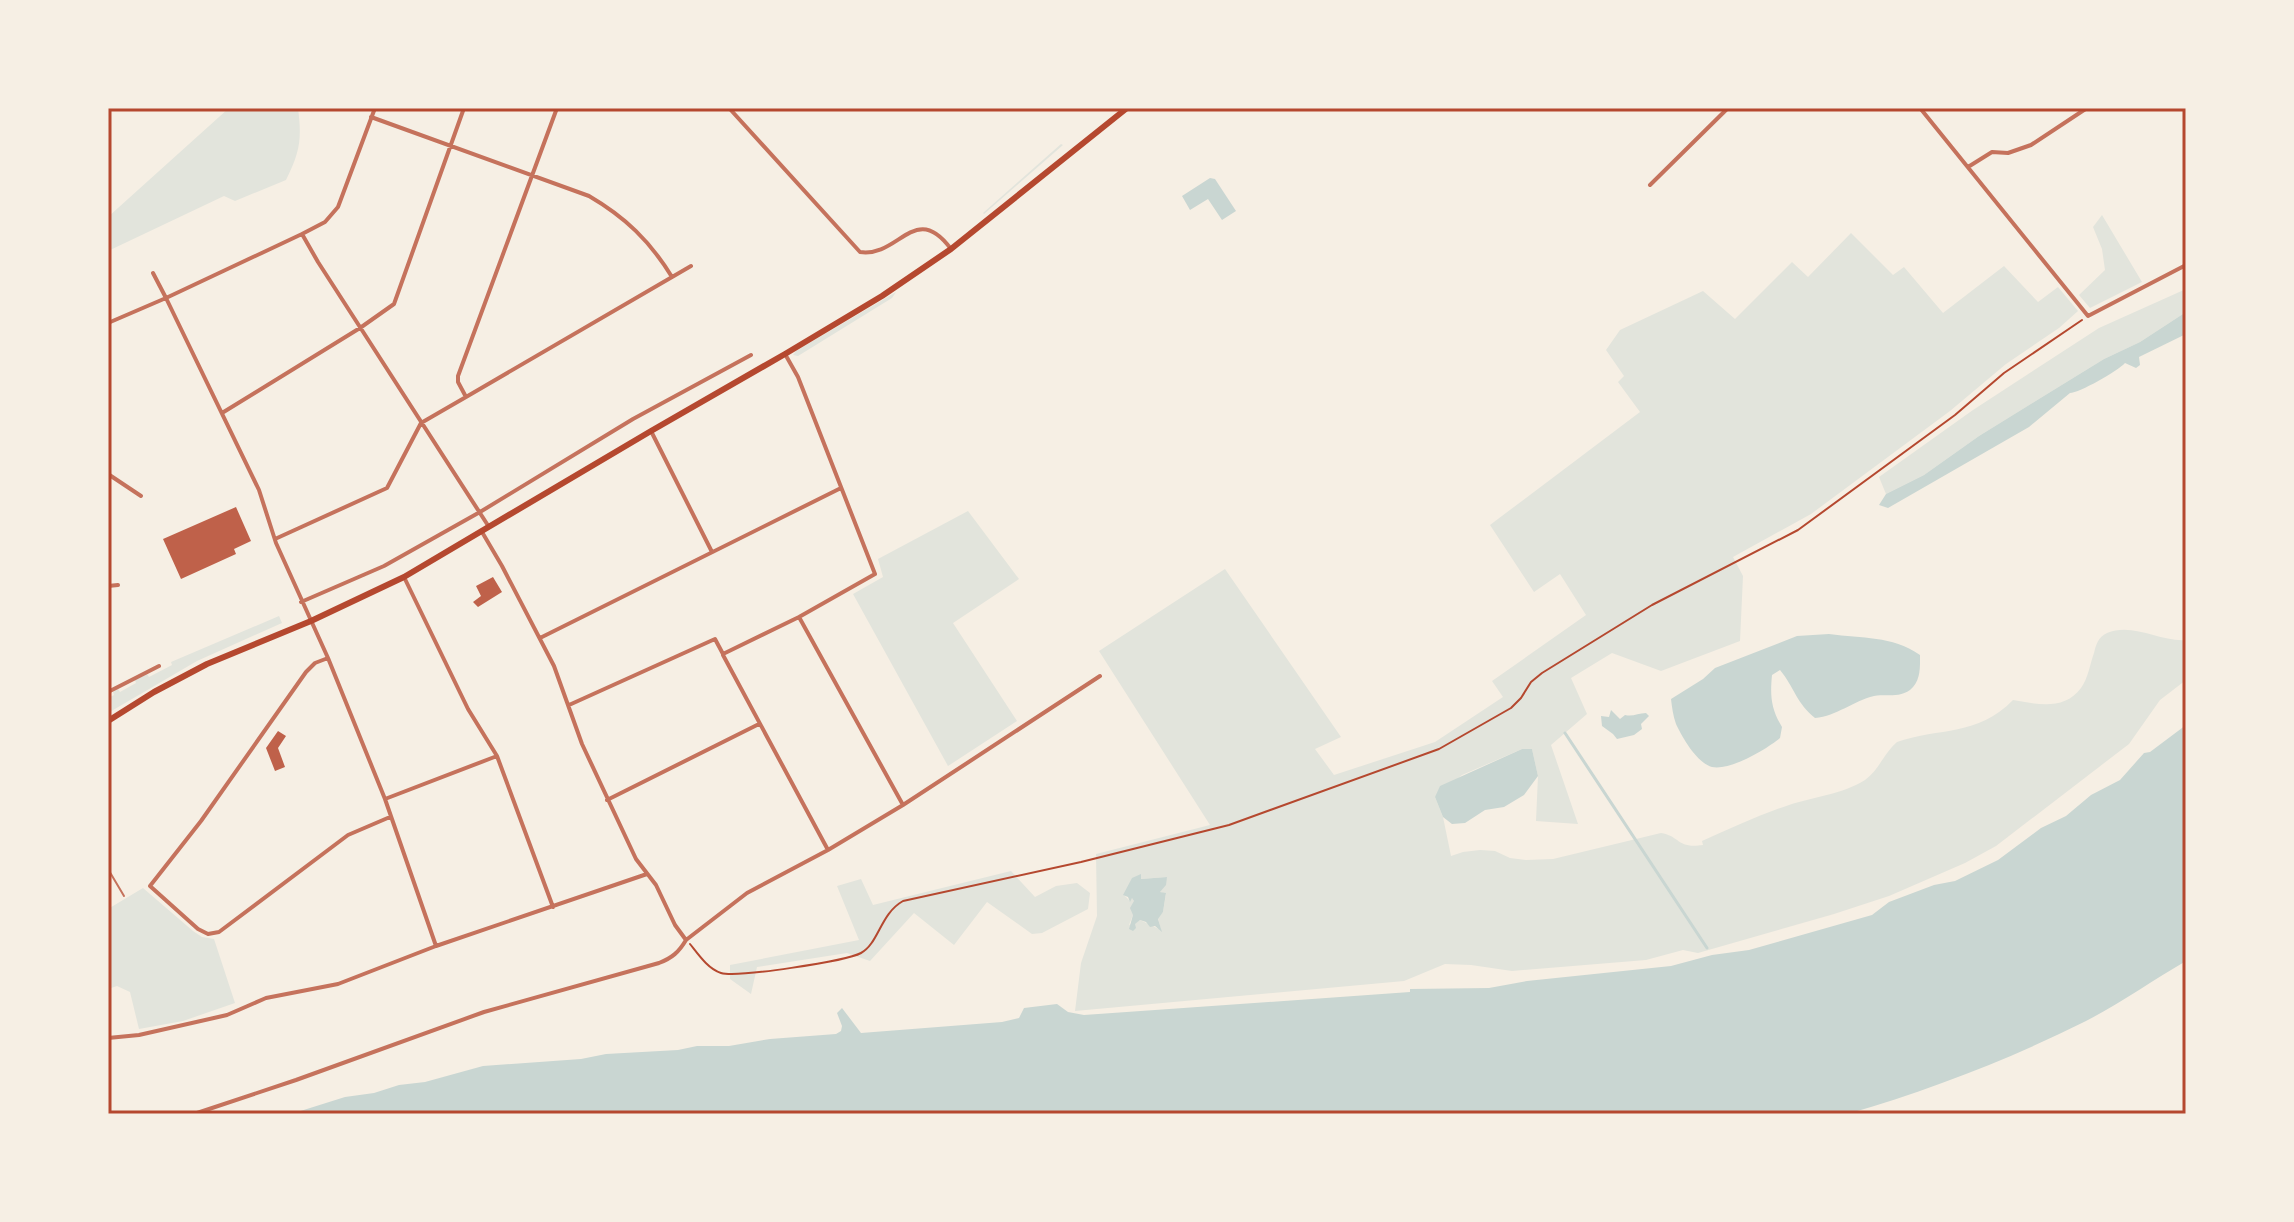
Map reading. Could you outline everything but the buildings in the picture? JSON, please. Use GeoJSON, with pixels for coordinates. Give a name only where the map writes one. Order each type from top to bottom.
{"type":"FeatureCollection","features":[{"type":"Feature","properties":{"kind":"main road"},"geometry":{"type":"LineString","coordinates":[[108,721],[207,664],[311,621],[404,577],[882,296],[951,249],[1127,108]]}},
{"type":"Feature","properties":{"kind":"street"},"geometry":{"type":"LineString","coordinates":[[108,323],[325,222],[338,207],[375,108]]}},
{"type":"Feature","properties":{"kind":"street"},"geometry":{"type":"LineString","coordinates":[[222,413],[389,309],[398,296],[464,108]]}},
{"type":"Feature","properties":{"kind":"street"},"geometry":{"type":"LineString","coordinates":[[466,397],[458,376],[557,108]]}},
{"type":"Feature","properties":{"kind":"street"},"geometry":{"type":"LineString","coordinates":[[729,108],[860,252],[877,251],[918,228],[936,232],[951,249]]}},
{"type":"Feature","properties":{"kind":"street"},"geometry":{"type":"LineString","coordinates":[[1650,185],[1728,108]]}},
{"type":"Feature","properties":{"kind":"street"},"geometry":{"type":"LineString","coordinates":[[1920,108],[2088,316],[2186,265]]}},
{"type":"Feature","properties":{"kind":"street"},"geometry":{"type":"LineString","coordinates":[[1968,167],[1992,152],[2008,153],[2031,145],[2087,108]]}},
{"type":"Feature","properties":{"kind":"street"},"geometry":{"type":"LineString","coordinates":[[371,117],[589,196],[623,218],[650,244],[672,277]]}},
{"type":"Feature","properties":{"kind":"street"},"geometry":{"type":"LineString","coordinates":[[302,234],[489,527]]}},
{"type":"Feature","properties":{"kind":"street"},"geometry":{"type":"LineString","coordinates":[[275,539],[387,488],[421,423],[691,266]]}},
{"type":"Feature","properties":{"kind":"street"},"geometry":{"type":"LineString","coordinates":[[153,273],[259,490],[275,539],[328,658],[385,799],[436,946]]}},
{"type":"Feature","properties":{"kind":"street"},"geometry":{"type":"LineString","coordinates":[[723,654],[799,617],[875,574],[798,377],[785,354]]}},
{"type":"Feature","properties":{"kind":"street"},"geometry":{"type":"LineString","coordinates":[[301,602],[384,566],[480,512],[622,425],[751,355]]}},
{"type":"Feature","properties":{"kind":"street"},"geometry":{"type":"LineString","coordinates":[[108,368],[108,383]]}},
{"type":"Feature","properties":{"kind":"street"},"geometry":{"type":"LineString","coordinates":[[651,431],[712,552]]}},
{"type":"Feature","properties":{"kind":"street"},"geometry":{"type":"LineString","coordinates":[[108,474],[141,496]]}},
{"type":"Feature","properties":{"kind":"street"},"geometry":{"type":"LineString","coordinates":[[540,638],[841,488]]}},
{"type":"Feature","properties":{"kind":"street"},"geometry":{"type":"LineString","coordinates":[[482,531],[554,666],[582,744],[636,859],[656,885],[675,925],[686,940]]}},
{"type":"Feature","properties":{"kind":"street"},"geometry":{"type":"LineString","coordinates":[[404,577],[468,709],[497,756],[553,907]]}},
{"type":"Feature","properties":{"kind":"street"},"geometry":{"type":"LineString","coordinates":[[108,586],[118,585]]}},
{"type":"Feature","properties":{"kind":"street"},"geometry":{"type":"LineString","coordinates":[[799,617],[903,805]]}},
{"type":"Feature","properties":{"kind":"street"},"geometry":{"type":"LineString","coordinates":[[569,705],[715,639],[828,850]]}},
{"type":"Feature","properties":{"kind":"street"},"geometry":{"type":"LineString","coordinates":[[328,658],[315,663],[306,672],[201,821],[150,886],[198,929],[208,934],[219,932],[348,835],[391,817]]}},
{"type":"Feature","properties":{"kind":"street"},"geometry":{"type":"LineString","coordinates":[[108,692],[159,666]]}},
{"type":"Feature","properties":{"kind":"street"},"geometry":{"type":"LineString","coordinates":[[194,1114],[484,1012],[671,958],[686,940],[747,893],[903,805],[1100,676]]}},
{"type":"Feature","properties":{"kind":"street"},"geometry":{"type":"LineString","coordinates":[[607,800],[759,724]]}},
{"type":"Feature","properties":{"kind":"street"},"geometry":{"type":"LineString","coordinates":[[385,799],[497,756]]}},
{"type":"Feature","properties":{"kind":"street"},"geometry":{"type":"LineString","coordinates":[[108,1038],[139,1035],[227,1015],[266,998],[338,984],[436,946],[647,874]]}},
{"type":"Feature","properties":{"kind":"lane"},"geometry":{"type":"LineString","coordinates":[[108,869],[124,896]]}},
{"type":"Feature","properties":{"kind":"path"},"geometry":{"type":"LineString","coordinates":[[686,940],[712,969],[728,975],[858,955],[869,945],[888,912],[903,901],[1081,862],[1229,825],[1439,749],[1511,708],[1542,673],[1617,624],[1798,530],[1955,415],[2004,373],[2088,316]]}},
{"type":"Feature","properties":{"kind":"shaded area"},"geometry":{"type":"Polygon","coordinates":[[[229,108],[298,108],[299,145],[286,180],[235,201],[224,196],[108,251],[108,217],[229,108]]]}},
{"type":"Feature","properties":{"kind":"shaded area"},"geometry":{"type":"Polygon","coordinates":[[[1061,144],[1063,145],[983,213],[1061,144]]]}},
{"type":"Feature","properties":{"kind":"shaded area"},"geometry":{"type":"Polygon","coordinates":[[[1210,178],[1215,179],[1236,211],[1222,220],[1208,199],[1190,210],[1182,196],[1210,178]]]}},
{"type":"Feature","properties":{"kind":"shaded area"},"geometry":{"type":"Polygon","coordinates":[[[2102,215],[2142,282],[2090,308],[2079,295],[2105,270],[2102,249],[2093,227],[2102,215]]]}},
{"type":"Feature","properties":{"kind":"shaded area"},"geometry":{"type":"Polygon","coordinates":[[[1851,233],[1893,275],[1904,267],[1943,313],[2004,266],[2038,302],[2058,287],[2078,311],[1811,514],[1733,557],[1743,576],[1740,641],[1661,671],[1612,653],[1571,678],[1587,714],[1551,745],[1578,824],[1536,821],[1538,776],[1532,749],[1522,749],[1462,775],[1435,797],[1443,817],[1451,856],[1480,850],[1526,860],[1553,859],[1661,833],[1683,844],[1703,845],[1702,841],[1767,813],[1856,785],[1870,776],[1897,742],[1972,726],[1999,712],[2013,700],[2050,704],[2067,700],[2083,684],[2097,644],[2107,633],[2127,630],[2186,640],[2186,680],[2160,700],[2129,744],[1996,846],[1965,863],[1889,896],[1698,953],[1683,950],[1646,960],[1512,971],[1445,964],[1404,981],[1075,1011],[1081,963],[1097,916],[1096,854],[1210,825],[1099,651],[1225,569],[1341,737],[1315,749],[1334,775],[1435,742],[1503,697],[1492,681],[1586,615],[1560,574],[1534,592],[1490,525],[1640,412],[1618,382],[1624,376],[1606,350],[1620,330],[1703,291],[1735,319],[1792,262],[1808,277],[1851,233]],[[1141,875],[1124,895],[1130,901],[1132,897],[1134,901],[1129,925],[1140,920],[1161,930],[1158,918],[1163,912],[1166,894],[1160,892],[1167,877],[1140,879],[1141,875]]]}},
{"type":"Feature","properties":{"kind":"shaded area"},"geometry":{"type":"Polygon","coordinates":[[[2186,289],[2186,312],[1979,436],[1924,475],[1886,494],[1879,477],[1973,410],[2099,328],[2186,289]]]}},
{"type":"Feature","properties":{"kind":"shaded area"},"geometry":{"type":"Polygon","coordinates":[[[896,292],[892,298],[798,356],[793,355],[796,351],[896,292]]]}},
{"type":"Feature","properties":{"kind":"shaded area"},"geometry":{"type":"Polygon","coordinates":[[[2186,312],[2186,334],[2139,357],[2140,365],[2136,368],[2125,363],[2098,381],[2070,393],[2029,427],[1888,508],[1879,505],[1886,494],[1924,475],[1979,436],[2186,312]]]}},
{"type":"Feature","properties":{"kind":"shaded area"},"geometry":{"type":"Polygon","coordinates":[[[968,511],[1019,579],[953,623],[1017,721],[948,766],[853,594],[883,577],[878,559],[968,511]]]}},
{"type":"Feature","properties":{"kind":"shaded area"},"geometry":{"type":"Polygon","coordinates":[[[279,616],[282,623],[197,661],[108,713],[108,698],[118,689],[120,692],[136,683],[135,680],[147,674],[149,677],[172,665],[171,662],[279,616]]]}},
{"type":"Feature","properties":{"kind":"shaded area"},"geometry":{"type":"Polygon","coordinates":[[[1829,634],[1898,644],[1920,655],[1916,682],[1910,690],[1901,694],[1874,696],[1815,718],[1804,707],[1780,670],[1772,675],[1771,689],[1773,708],[1782,727],[1780,738],[1758,753],[1728,766],[1706,765],[1696,755],[1676,724],[1671,699],[1715,668],[1797,636],[1829,634]]]}},
{"type":"Feature","properties":{"kind":"shaded area"},"geometry":{"type":"Polygon","coordinates":[[[1611,710],[1620,719],[1625,715],[1646,713],[1649,716],[1641,724],[1642,729],[1634,735],[1617,739],[1602,726],[1601,716],[1609,717],[1611,710]]]}},
{"type":"Feature","properties":{"kind":"shaded area"},"geometry":{"type":"Polygon","coordinates":[[[2186,725],[2186,961],[2099,1014],[2057,1035],[1939,1084],[1847,1114],[291,1114],[345,1097],[425,1082],[483,1066],[836,1034],[841,1031],[837,1013],[842,1008],[861,1033],[1002,1022],[1019,1018],[1024,1008],[1057,1004],[1068,1012],[1084,1015],[1410,992],[1410,989],[1489,988],[1671,966],[1712,955],[1749,950],[1872,915],[1889,902],[1934,885],[1955,881],[1998,860],[2041,828],[2066,816],[2091,795],[2120,780],[2144,753],[2150,752],[2186,725]]]}},
{"type":"Feature","properties":{"kind":"shaded area"},"geometry":{"type":"Polygon","coordinates":[[[1522,749],[1532,749],[1538,776],[1524,795],[1504,807],[1485,810],[1465,823],[1452,824],[1443,817],[1435,797],[1440,786],[1522,749]]]}},
{"type":"Feature","properties":{"kind":"shaded area"},"geometry":{"type":"Polygon","coordinates":[[[1011,871],[1035,897],[1056,886],[1077,883],[1090,893],[1088,909],[1042,933],[1032,934],[987,902],[954,945],[914,913],[870,961],[847,953],[757,967],[751,994],[730,979],[730,965],[859,940],[837,886],[861,879],[873,905],[1011,871]]]}},
{"type":"Feature","properties":{"kind":"shaded area"},"geometry":{"type":"Polygon","coordinates":[[[1141,874],[1141,879],[1167,877],[1166,885],[1160,892],[1166,893],[1163,912],[1158,919],[1162,932],[1140,920],[1133,931],[1129,929],[1133,915],[1130,908],[1134,901],[1132,898],[1130,902],[1123,895],[1132,878],[1141,874]]]}},
{"type":"Feature","properties":{"kind":"shaded area"},"geometry":{"type":"Polygon","coordinates":[[[143,888],[193,931],[202,937],[214,939],[235,1003],[183,1021],[139,1029],[130,992],[117,986],[108,989],[108,909],[143,888]]]}},
{"type":"Feature","properties":{"kind":"waterway"},"geometry":{"type":"LineString","coordinates":[[1565,733],[1707,948]]}}]}
